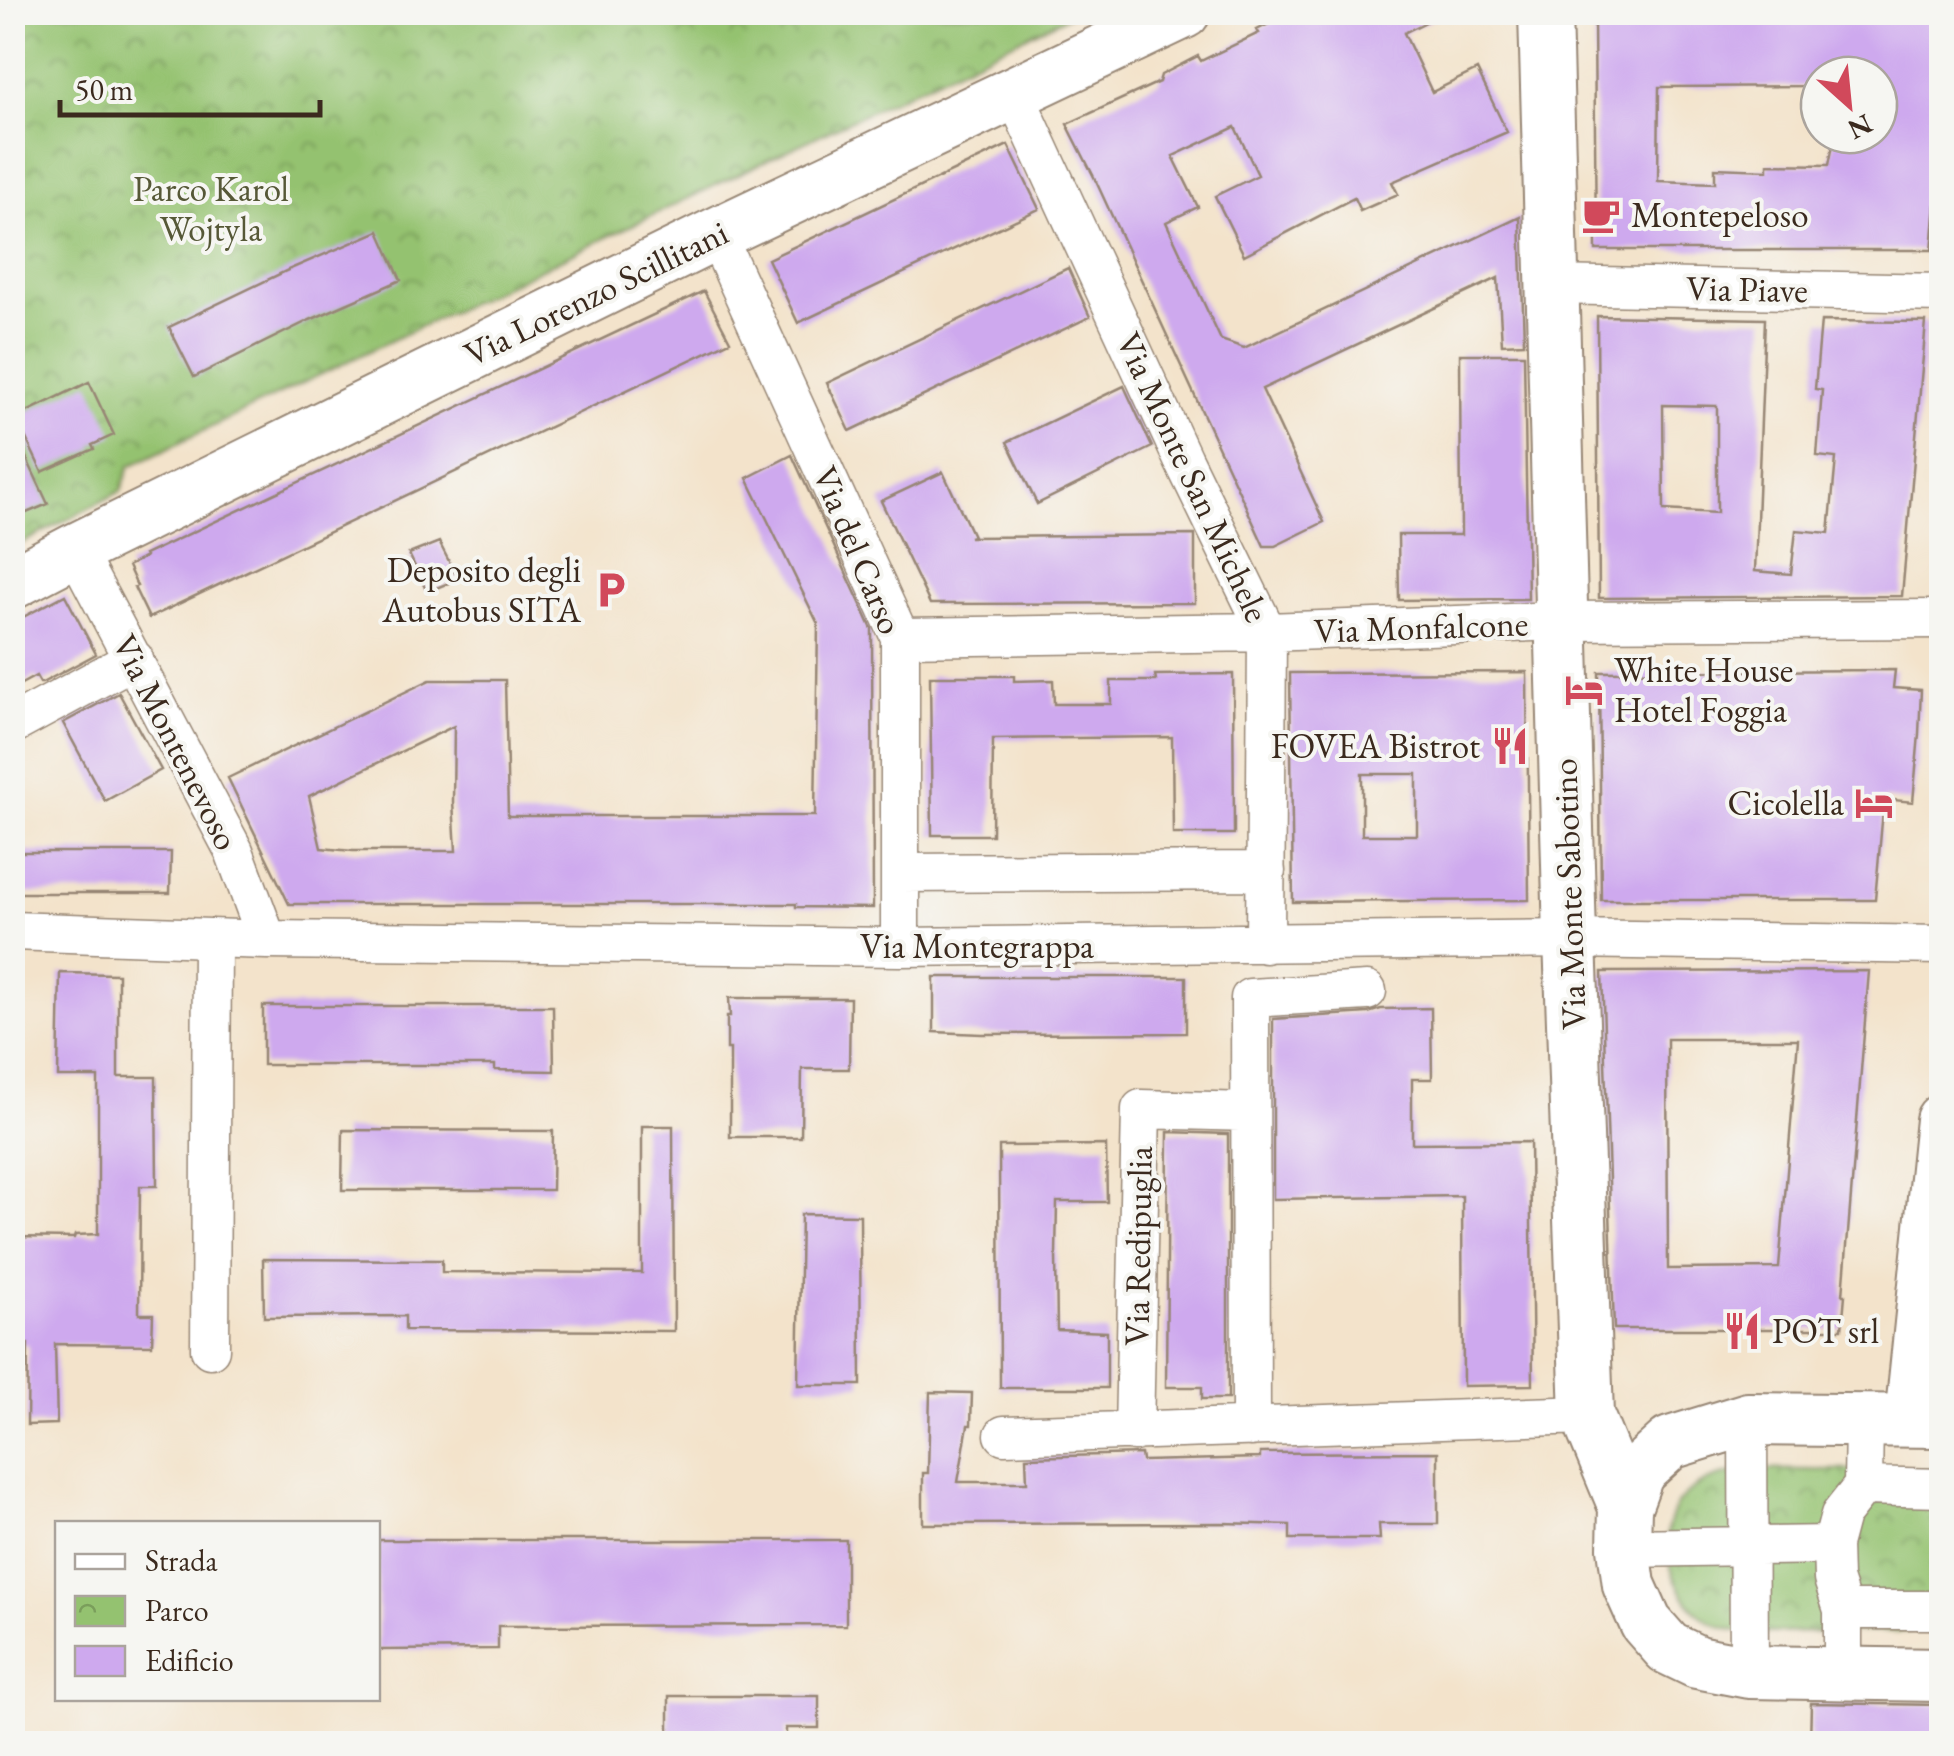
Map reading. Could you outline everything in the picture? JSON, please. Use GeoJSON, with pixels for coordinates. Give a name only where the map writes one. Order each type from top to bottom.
{"type":"FeatureCollection","features":[{"type":"Feature","properties":{"kind":"street","name":"Via Lorenzo Scillitani"},"geometry":{"type":"LineString","coordinates":[[12,582],[716,234],[1184,12]]}},
{"type":"Feature","properties":{"kind":"street","name":"Via Monte Sabotino"},"geometry":{"type":"LineString","coordinates":[[1545,12],[1587,1414]]}},
{"type":"Feature","properties":{"kind":"street","name":"Via Monte San Michele"},"geometry":{"type":"LineString","coordinates":[[1014,94],[1182,460],[1267,632],[1266,944]]}},
{"type":"Feature","properties":{"kind":"street","name":"Via del Carso"},"geometry":{"type":"LineString","coordinates":[[716,234],[900,637],[900,947]]}},
{"type":"Feature","properties":{"kind":"street","name":"Via Piave"},"geometry":{"type":"LineString","coordinates":[[1552,285],[1942,294]]}},
{"type":"Feature","properties":{"kind":"street","name":"Via Montenevoso"},"geometry":{"type":"LineString","coordinates":[[74,550],[234,851],[267,940]]}},
{"type":"Feature","properties":{"kind":"street","name":"Via Monfalcone"},"geometry":{"type":"LineString","coordinates":[[900,637],[1267,632],[1561,621],[1942,619]]}},
{"type":"Feature","properties":{"kind":"street"},"geometry":{"type":"LineString","coordinates":[[12,725],[134,659]]}},
{"type":"Feature","properties":{"kind":"street"},"geometry":{"type":"LineString","coordinates":[[900,873],[1266,871]]}},
{"type":"Feature","properties":{"kind":"street","name":"Via Montegrappa"},"geometry":{"type":"LineString","coordinates":[[12,931],[267,940],[900,947],[1570,939],[1942,944]]}},
{"type":"Feature","properties":{"kind":"street"},"geometry":{"type":"LineString","coordinates":[[210,1349],[212,938]]}},
{"type":"Feature","properties":{"kind":"street"},"geometry":{"type":"LineString","coordinates":[[1251,1427],[1250,998],[1367,991]]}},
{"type":"Feature","properties":{"kind":"street","name":"Via Redipuglia"},"geometry":{"type":"LineString","coordinates":[[1134,1432],[1142,1109],[1249,1112]]}},
{"type":"Feature","properties":{"kind":"street"},"geometry":{"type":"LineString","coordinates":[[1843,1675],[1843,1610],[1833,1579],[1832,1544],[1840,1515],[1905,1420],[1942,1120]]}},
{"type":"Feature","properties":{"kind":"street"},"geometry":{"type":"LineString","coordinates":[[1004,1435],[1587,1414],[1624,1528],[1630,1585],[1646,1623],[1668,1648],[1697,1662],[1749,1672],[1941,1675],[1942,1661]]}},
{"type":"Feature","properties":{"kind":"street"},"geometry":{"type":"LineString","coordinates":[[1624,1528],[1638,1472],[1670,1443],[1748,1419],[1905,1420]]}},
{"type":"Feature","properties":{"kind":"street"},"geometry":{"type":"LineString","coordinates":[[1748,1419],[1749,1672]]}},
{"type":"Feature","properties":{"kind":"street"},"geometry":{"type":"LineString","coordinates":[[1863,1486],[1942,1488]]}},
{"type":"Feature","properties":{"kind":"street"},"geometry":{"type":"LineString","coordinates":[[1624,1528],[1749,1546],[1832,1544]]}},
{"type":"Feature","properties":{"kind":"street"},"geometry":{"type":"LineString","coordinates":[[1843,1610],[1942,1610]]}},
{"type":"Feature","properties":{"kind":"green space","name":"Parco Karol Wojtyla"},"geometry":{"type":"Polygon","coordinates":[[[13,13],[1074,13],[130,466],[121,491],[13,548],[13,13]]]}},
{"type":"Feature","properties":{"kind":"green space"},"geometry":{"type":"Polygon","coordinates":[[[1763,1470],[1941,1470],[1941,1631],[1749,1633],[1721,1627],[1695,1609],[1671,1569],[1667,1537],[1675,1508],[1706,1482],[1729,1474],[1763,1470]]]}},
{"type":"Feature","properties":{"kind":"building"},"geometry":{"type":"Polygon","coordinates":[[[1292,12],[1446,12],[1404,33],[1432,92],[1477,70],[1507,132],[1392,182],[1398,194],[1360,211],[1354,198],[1244,255],[1215,196],[1258,175],[1235,127],[1173,156],[1198,207],[1166,222],[1221,340],[1244,348],[1520,217],[1524,343],[1502,344],[1498,278],[1262,389],[1324,522],[1275,546],[1264,546],[1067,124],[1159,82],[1161,75],[1198,56],[1201,61],[1259,33],[1257,30],[1292,12]]]}},
{"type":"Feature","properties":{"kind":"building"},"geometry":{"type":"Polygon","coordinates":[[[1594,18],[1942,18],[1942,132],[1932,250],[1596,250],[1594,18]],[[1799,55],[1799,86],[1659,87],[1658,181],[1715,183],[1715,168],[1768,170],[1768,164],[1829,165],[1831,155],[1899,155],[1899,55],[1799,55]]]}},
{"type":"Feature","properties":{"kind":"building"},"geometry":{"type":"Polygon","coordinates":[[[1008,145],[1039,209],[798,323],[768,259],[1008,145]]]}},
{"type":"Feature","properties":{"kind":"building"},"geometry":{"type":"Polygon","coordinates":[[[379,231],[401,280],[194,377],[169,327],[379,231]]]}},
{"type":"Feature","properties":{"kind":"building"},"geometry":{"type":"Polygon","coordinates":[[[1068,268],[1090,317],[850,431],[827,383],[1068,268]]]}},
{"type":"Feature","properties":{"kind":"building"},"geometry":{"type":"Polygon","coordinates":[[[704,291],[730,341],[149,618],[128,566],[144,555],[704,291]]]}},
{"type":"Feature","properties":{"kind":"building"},"geometry":{"type":"Polygon","coordinates":[[[1597,316],[1765,319],[1755,571],[1791,574],[1796,530],[1829,533],[1836,458],[1817,456],[1822,390],[1815,389],[1821,321],[1926,322],[1902,596],[1599,598],[1597,316]],[[1663,405],[1664,510],[1717,513],[1717,406],[1663,405]]]}},
{"type":"Feature","properties":{"kind":"building"},"geometry":{"type":"Polygon","coordinates":[[[1460,354],[1524,354],[1528,599],[1399,600],[1398,535],[1461,535],[1460,354]]]}},
{"type":"Feature","properties":{"kind":"building"},"geometry":{"type":"Polygon","coordinates":[[[89,382],[114,435],[92,445],[94,449],[42,472],[16,417],[89,382]]]}},
{"type":"Feature","properties":{"kind":"building"},"geometry":{"type":"Polygon","coordinates":[[[1124,386],[1152,447],[1037,504],[1007,442],[1124,386]]]}},
{"type":"Feature","properties":{"kind":"building"},"geometry":{"type":"Polygon","coordinates":[[[12,427],[48,504],[12,519],[12,427]]]}},
{"type":"Feature","properties":{"kind":"building"},"geometry":{"type":"Polygon","coordinates":[[[792,455],[872,629],[873,908],[796,904],[289,904],[228,778],[430,680],[505,680],[508,816],[815,816],[818,624],[747,478],[792,455]],[[454,726],[309,796],[321,848],[353,851],[456,851],[454,726]]]}},
{"type":"Feature","properties":{"kind":"building"},"geometry":{"type":"Polygon","coordinates":[[[943,472],[973,536],[969,537],[1195,535],[1195,603],[930,604],[881,501],[943,472]]]}},
{"type":"Feature","properties":{"kind":"building"},"geometry":{"type":"Polygon","coordinates":[[[439,542],[458,579],[427,592],[409,554],[439,542]]]}},
{"type":"Feature","properties":{"kind":"building"},"geometry":{"type":"Polygon","coordinates":[[[65,595],[96,654],[42,683],[36,676],[12,689],[12,623],[65,595]]]}},
{"type":"Feature","properties":{"kind":"building"},"geometry":{"type":"Polygon","coordinates":[[[1895,670],[1893,688],[1921,690],[1919,734],[1913,802],[1884,799],[1875,900],[1601,900],[1599,672],[1895,670]]]}},
{"type":"Feature","properties":{"kind":"building"},"geometry":{"type":"Polygon","coordinates":[[[1527,672],[1529,900],[1293,902],[1290,673],[1527,672]],[[1362,774],[1362,835],[1417,835],[1417,774],[1362,774]]]}},
{"type":"Feature","properties":{"kind":"building"},"geometry":{"type":"Polygon","coordinates":[[[1233,674],[1234,834],[1173,834],[1172,737],[993,739],[992,835],[932,835],[930,676],[1053,680],[1054,704],[1111,704],[1111,681],[1156,681],[1155,675],[1233,674]]]}},
{"type":"Feature","properties":{"kind":"building"},"geometry":{"type":"Polygon","coordinates":[[[119,693],[161,770],[105,801],[63,723],[119,693]]]}},
{"type":"Feature","properties":{"kind":"building"},"geometry":{"type":"Polygon","coordinates":[[[18,852],[171,852],[170,893],[12,893],[12,863],[18,863],[18,852]]]}},
{"type":"Feature","properties":{"kind":"building"},"geometry":{"type":"Polygon","coordinates":[[[1869,971],[1842,1329],[1614,1329],[1602,972],[1869,971]],[[1667,1039],[1668,1269],[1779,1268],[1798,1039],[1667,1039]]]}},
{"type":"Feature","properties":{"kind":"building"},"geometry":{"type":"Polygon","coordinates":[[[60,973],[118,974],[118,1077],[156,1077],[157,1186],[140,1186],[139,1314],[153,1314],[152,1345],[55,1344],[57,1424],[27,1425],[28,1344],[14,1344],[14,1237],[74,1238],[98,1234],[98,1077],[58,1077],[60,973]]]}},
{"type":"Feature","properties":{"kind":"building"},"geometry":{"type":"Polygon","coordinates":[[[934,977],[1186,977],[1186,1033],[934,1032],[934,977]]]}},
{"type":"Feature","properties":{"kind":"building"},"geometry":{"type":"Polygon","coordinates":[[[729,998],[850,998],[849,1069],[802,1069],[801,1137],[730,1137],[729,998]]]}},
{"type":"Feature","properties":{"kind":"building"},"geometry":{"type":"Polygon","coordinates":[[[263,1006],[553,1006],[554,1071],[495,1070],[495,1065],[263,1065],[263,1006]]]}},
{"type":"Feature","properties":{"kind":"building"},"geometry":{"type":"Polygon","coordinates":[[[1431,1008],[1432,1079],[1412,1079],[1412,1143],[1530,1142],[1533,1385],[1463,1386],[1462,1196],[1273,1199],[1273,1019],[1431,1008]]]}},
{"type":"Feature","properties":{"kind":"building"},"geometry":{"type":"Polygon","coordinates":[[[642,1126],[673,1126],[674,1331],[405,1330],[405,1316],[264,1317],[263,1259],[442,1260],[442,1272],[642,1273],[642,1126]]]}},
{"type":"Feature","properties":{"kind":"building"},"geometry":{"type":"Polygon","coordinates":[[[343,1130],[553,1131],[552,1190],[342,1190],[343,1130]]]}},
{"type":"Feature","properties":{"kind":"building"},"geometry":{"type":"Polygon","coordinates":[[[1168,1132],[1228,1134],[1228,1399],[1202,1399],[1202,1387],[1166,1387],[1168,1132]]]}},
{"type":"Feature","properties":{"kind":"building"},"geometry":{"type":"Polygon","coordinates":[[[1106,1145],[1107,1202],[1057,1202],[1056,1255],[1057,1330],[1107,1332],[1107,1388],[1000,1388],[999,1146],[1106,1145]]]}},
{"type":"Feature","properties":{"kind":"building"},"geometry":{"type":"Polygon","coordinates":[[[801,1214],[860,1215],[861,1385],[798,1385],[801,1214]]]}},
{"type":"Feature","properties":{"kind":"building"},"geometry":{"type":"Polygon","coordinates":[[[930,1392],[972,1393],[971,1425],[958,1482],[1027,1482],[1026,1457],[1141,1454],[1142,1461],[1260,1458],[1260,1453],[1438,1452],[1438,1524],[1379,1524],[1380,1539],[1290,1539],[1290,1525],[923,1524],[930,1392]]]}},
{"type":"Feature","properties":{"kind":"building"},"geometry":{"type":"Polygon","coordinates":[[[380,1540],[846,1540],[846,1625],[498,1626],[498,1649],[380,1650],[380,1540]]]}},
{"type":"Feature","properties":{"kind":"building"},"geometry":{"type":"Polygon","coordinates":[[[669,1696],[819,1696],[819,1728],[786,1728],[786,1744],[669,1744],[669,1696]]]}},
{"type":"Feature","properties":{"kind":"building"},"geometry":{"type":"Polygon","coordinates":[[[1811,1703],[1942,1705],[1942,1744],[1810,1744],[1811,1703]]]}},
{"type":"Feature","properties":{"kind":"place","name":"Montepeloso"},"geometry":{"type":"Point","coordinates":[1601,215]}},
{"type":"Feature","properties":{"kind":"place","name":"Deposito degli Autobus SITA"},"geometry":{"type":"Point","coordinates":[611,590]}},
{"type":"Feature","properties":{"kind":"place","name":"White House Hotel Foggia"},"geometry":{"type":"Point","coordinates":[1584,690]}},
{"type":"Feature","properties":{"kind":"place","name":"FOVEA Bistrot"},"geometry":{"type":"Point","coordinates":[1510,746]}},
{"type":"Feature","properties":{"kind":"place","name":"Cicolella"},"geometry":{"type":"Point","coordinates":[1874,803]}},
{"type":"Feature","properties":{"kind":"place","name":"POT srl"},"geometry":{"type":"Point","coordinates":[1742,1331]}}]}
